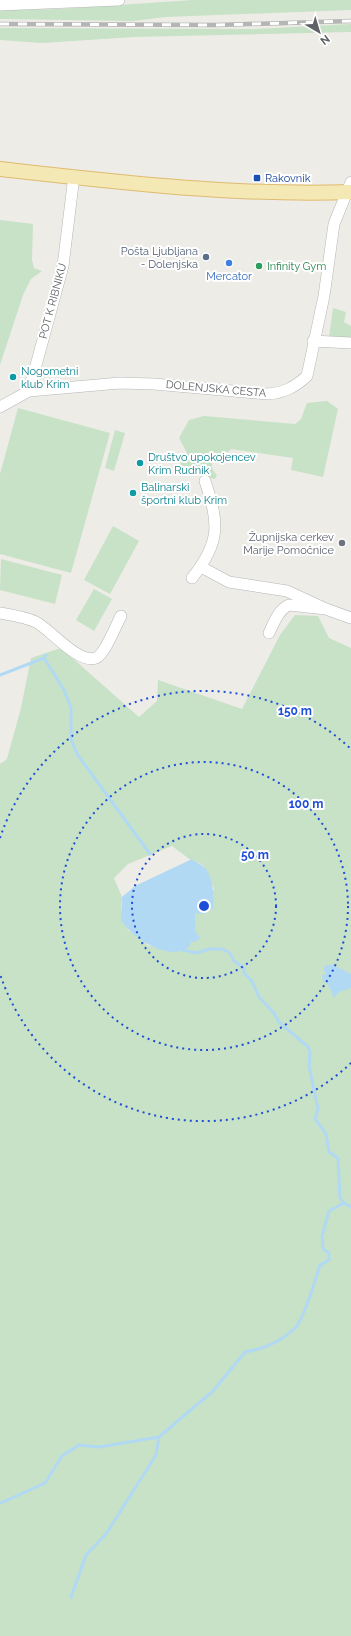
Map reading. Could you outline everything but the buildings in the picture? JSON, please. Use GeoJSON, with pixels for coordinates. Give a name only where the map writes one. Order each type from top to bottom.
{"type":"FeatureCollection","features":[{"type":"Feature","properties":{"kind":"main road","name":"DOLENJSKA CESTA"},"geometry":{"type":"LineString","coordinates":[[0,168],[252,192],[349,189]]}},
{"type":"Feature","properties":{"kind":"street"},"geometry":{"type":"LineString","coordinates":[[0,5],[118,0]]}},
{"type":"Feature","properties":{"kind":"street","name":"POT K RIBNIKU"},"geometry":{"type":"LineString","coordinates":[[29,391],[63,266],[74,176]]}},
{"type":"Feature","properties":{"kind":"street","name":"DOLENJSKA CESTA"},"geometry":{"type":"LineString","coordinates":[[29,391],[120,384],[154,384],[267,394],[281,393],[290,390],[307,376],[313,341],[324,296],[334,224],[349,189]]}},
{"type":"Feature","properties":{"kind":"street"},"geometry":{"type":"LineString","coordinates":[[313,341],[351,343]]}},
{"type":"Feature","properties":{"kind":"street"},"geometry":{"type":"LineString","coordinates":[[0,407],[29,391]]}},
{"type":"Feature","properties":{"kind":"street"},"geometry":{"type":"LineString","coordinates":[[192,578],[201,567],[213,542],[216,516],[205,481]]}},
{"type":"Feature","properties":{"kind":"street"},"geometry":{"type":"LineString","coordinates":[[201,567],[229,582],[287,591],[326,609],[351,618]]}},
{"type":"Feature","properties":{"kind":"street"},"geometry":{"type":"LineString","coordinates":[[269,633],[284,607],[289,606],[326,609]]}},
{"type":"Feature","properties":{"kind":"street"},"geometry":{"type":"LineString","coordinates":[[0,613],[36,622],[76,653],[87,659],[96,658],[102,652],[121,616]]}},
{"type":"Feature","properties":{"kind":"green space"},"geometry":{"type":"Polygon","coordinates":[[[193,0],[351,0],[351,10],[166,17],[133,21],[0,19],[0,10],[60,9],[193,0]]]}},
{"type":"Feature","properties":{"kind":"green space"},"geometry":{"type":"Polygon","coordinates":[[[351,24],[351,32],[134,37],[42,43],[0,40],[0,28],[255,29],[351,24]]]}},
{"type":"Feature","properties":{"kind":"green space"},"geometry":{"type":"Polygon","coordinates":[[[0,220],[33,224],[32,260],[34,268],[42,271],[31,279],[23,295],[0,365],[0,220]]]}},
{"type":"Feature","properties":{"kind":"green space"},"geometry":{"type":"Polygon","coordinates":[[[333,308],[346,312],[344,322],[351,326],[351,338],[329,337],[333,308]]]}},
{"type":"Feature","properties":{"kind":"green space"},"geometry":{"type":"Polygon","coordinates":[[[327,401],[338,409],[323,477],[291,470],[293,458],[231,449],[228,452],[215,456],[212,466],[217,475],[215,479],[200,476],[180,464],[187,453],[179,438],[189,420],[204,416],[295,424],[301,419],[307,403],[327,401]]]}},
{"type":"Feature","properties":{"kind":"green space"},"geometry":{"type":"Polygon","coordinates":[[[18,408],[110,433],[71,573],[0,554],[0,474],[18,408]]]}},
{"type":"Feature","properties":{"kind":"green space"},"geometry":{"type":"Polygon","coordinates":[[[115,430],[125,433],[114,471],[105,468],[115,430]]]}},
{"type":"Feature","properties":{"kind":"green space"},"geometry":{"type":"Polygon","coordinates":[[[113,526],[139,541],[110,594],[84,580],[113,526]]]}},
{"type":"Feature","properties":{"kind":"green space"},"geometry":{"type":"Polygon","coordinates":[[[1,559],[62,575],[55,604],[0,590],[1,559]]]}},
{"type":"Feature","properties":{"kind":"green space"},"geometry":{"type":"Polygon","coordinates":[[[94,589],[112,599],[94,631],[76,620],[94,589]]]}},
{"type":"Feature","properties":{"kind":"green space"},"geometry":{"type":"Polygon","coordinates":[[[295,615],[318,616],[329,638],[351,648],[351,1636],[0,1636],[0,764],[7,759],[21,708],[31,658],[61,648],[139,717],[157,701],[158,680],[242,709],[280,635],[295,615]],[[172,846],[128,864],[114,878],[122,897],[121,909],[128,930],[142,939],[147,945],[159,948],[191,941],[195,931],[195,913],[214,889],[204,867],[200,863],[192,861],[172,846]]]}},
{"type":"Feature","properties":{"kind":"water"},"geometry":{"type":"Polygon","coordinates":[[[192,859],[205,868],[211,879],[213,908],[205,914],[195,913],[195,931],[200,938],[195,942],[191,941],[190,946],[181,950],[174,952],[165,951],[150,945],[137,937],[121,921],[122,897],[135,886],[192,859]]]}},
{"type":"Feature","properties":{"kind":"water"},"geometry":{"type":"Polygon","coordinates":[[[327,965],[333,965],[351,974],[351,988],[339,992],[334,998],[328,984],[323,981],[322,975],[326,975],[323,968],[327,965]]]}},
{"type":"Feature","properties":{"kind":"waterway"},"geometry":{"type":"LineString","coordinates":[[46,655],[44,658],[64,690],[71,708],[71,739],[77,754],[150,854]]}},
{"type":"Feature","properties":{"kind":"waterway"},"geometry":{"type":"LineString","coordinates":[[0,675],[44,658]]}},
{"type":"Feature","properties":{"kind":"waterway"},"geometry":{"type":"LineString","coordinates":[[1,1503],[45,1483],[62,1456],[79,1445],[99,1447],[159,1437],[213,1391],[245,1352],[272,1344],[290,1333],[295,1328],[306,1308],[320,1265],[329,1260],[329,1253],[323,1249],[322,1236],[329,1211],[344,1203],[340,1198],[338,1158],[329,1152],[326,1134],[315,1119],[318,1109],[309,1066],[310,1052],[308,1047],[279,1022],[274,1013],[259,997],[252,981],[244,973],[244,968],[233,960],[230,953],[222,949],[209,949],[197,953],[183,950],[183,947]]}},
{"type":"Feature","properties":{"kind":"waterway"},"geometry":{"type":"LineString","coordinates":[[344,1203],[351,1207]]}},
{"type":"Feature","properties":{"kind":"waterway"},"geometry":{"type":"LineString","coordinates":[[71,1597],[86,1555],[106,1534],[156,1455],[159,1437]]}},
{"type":"Feature","properties":{"kind":"railway"},"geometry":{"type":"LineString","coordinates":[[0,24],[217,25],[351,21]]}},
{"type":"Feature","properties":{"kind":"place","name":"Rakovnik"},"geometry":{"type":"Point","coordinates":[257,178]}},
{"type":"Feature","properties":{"kind":"place","name":"Pošta Ljubljana - Dolenjska"},"geometry":{"type":"Point","coordinates":[206,257]}},
{"type":"Feature","properties":{"kind":"place","name":"Mercator"},"geometry":{"type":"Point","coordinates":[229,263]}},
{"type":"Feature","properties":{"kind":"place","name":"Infinity Gym"},"geometry":{"type":"Point","coordinates":[259,266]}},
{"type":"Feature","properties":{"kind":"place","name":"Nogometni klub Krim"},"geometry":{"type":"Point","coordinates":[13,377]}},
{"type":"Feature","properties":{"kind":"place","name":"Društvo upokojencev Krim Rudnik"},"geometry":{"type":"Point","coordinates":[140,463]}},
{"type":"Feature","properties":{"kind":"place","name":"Balinarski športni klub Krim"},"geometry":{"type":"Point","coordinates":[133,493]}},
{"type":"Feature","properties":{"kind":"place","name":"Župnijska cerkev Marije Pomočnice"},"geometry":{"type":"Point","coordinates":[342,543]}}]}
